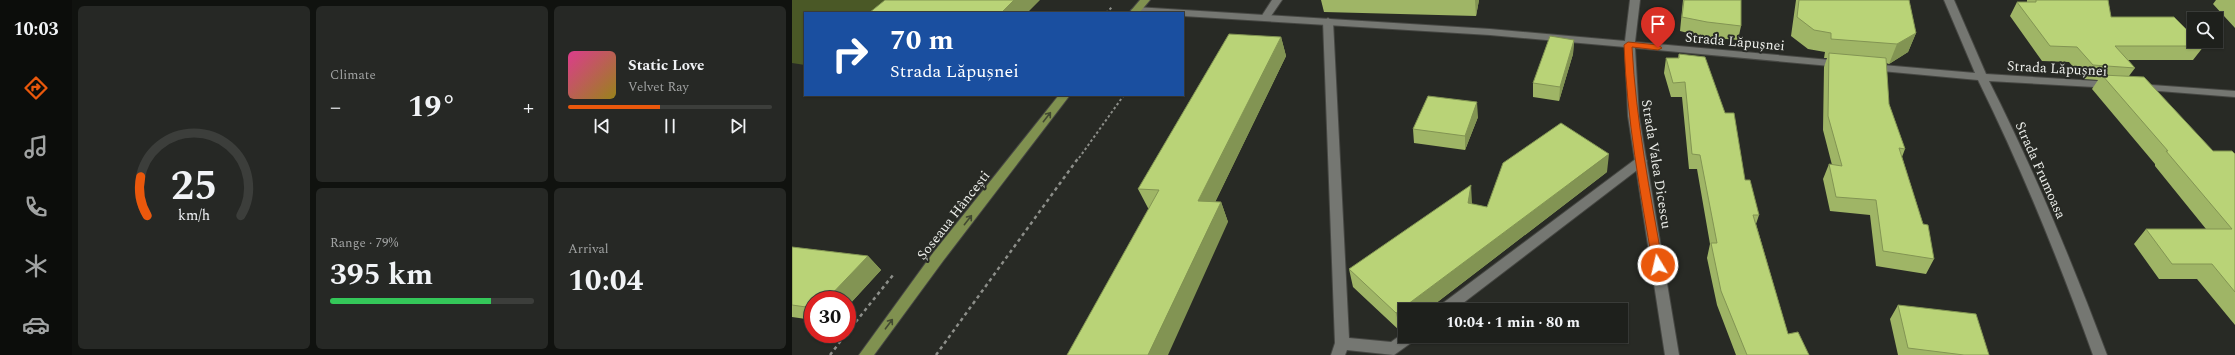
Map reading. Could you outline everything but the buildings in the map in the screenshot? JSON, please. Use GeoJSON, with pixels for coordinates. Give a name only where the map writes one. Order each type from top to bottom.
{"type":"FeatureCollection","features":[{"type":"Feature","properties":{"kind":"main road"},"geometry":{"type":"LineString","coordinates":[[1135,12],[1145,0]]}},
{"type":"Feature","properties":{"kind":"main road","name":"Șoseaua Hâncești"},"geometry":{"type":"LineString","coordinates":[[866,355],[938,257],[1064,96]]}},
{"type":"Feature","properties":{"kind":"street"},"geometry":{"type":"LineString","coordinates":[[1266,17],[1277,0]]}},
{"type":"Feature","properties":{"kind":"street","name":"Strada Valea Dicescu"},"geometry":{"type":"LineString","coordinates":[[1635,0],[1628,45],[1630,90],[1636,140],[1641,161],[1672,355]]}},
{"type":"Feature","properties":{"kind":"street","name":"Strada Frumoasa"},"geometry":{"type":"LineString","coordinates":[[1949,0],[1982,77],[2018,150],[2076,290],[2100,355]]}},
{"type":"Feature","properties":{"kind":"street","name":"Strada Lăpușnei"},"geometry":{"type":"LineString","coordinates":[[1184,14],[1266,17],[1490,32],[1848,65]]}},
{"type":"Feature","properties":{"kind":"street"},"geometry":{"type":"LineString","coordinates":[[1328,21],[1340,349],[1393,349],[1401,343]]}},
{"type":"Feature","properties":{"kind":"street","name":"Strada Lăpușnei"},"geometry":{"type":"LineString","coordinates":[[1864,66],[1982,77],[2235,94]]}},
{"type":"Feature","properties":{"kind":"street"},"geometry":{"type":"LineString","coordinates":[[1453,303],[1641,161]]}},
{"type":"Feature","properties":{"kind":"path"},"geometry":{"type":"LineString","coordinates":[[936,355],[1123,96]]}},
{"type":"Feature","properties":{"kind":"path"},"geometry":{"type":"LineString","coordinates":[[830,355],[839,343]]}},
{"type":"Feature","properties":{"kind":"green space"},"geometry":{"type":"Polygon","coordinates":[[[792,0],[912,0],[898,12],[804,12],[804,65],[792,63],[792,0]]]}},
{"type":"Feature","properties":{"kind":"route"},"geometry":{"type":"LineString","coordinates":[[1658,48],[1628,45],[1630,90],[1636,140],[1641,161],[1658,265]]}}]}
